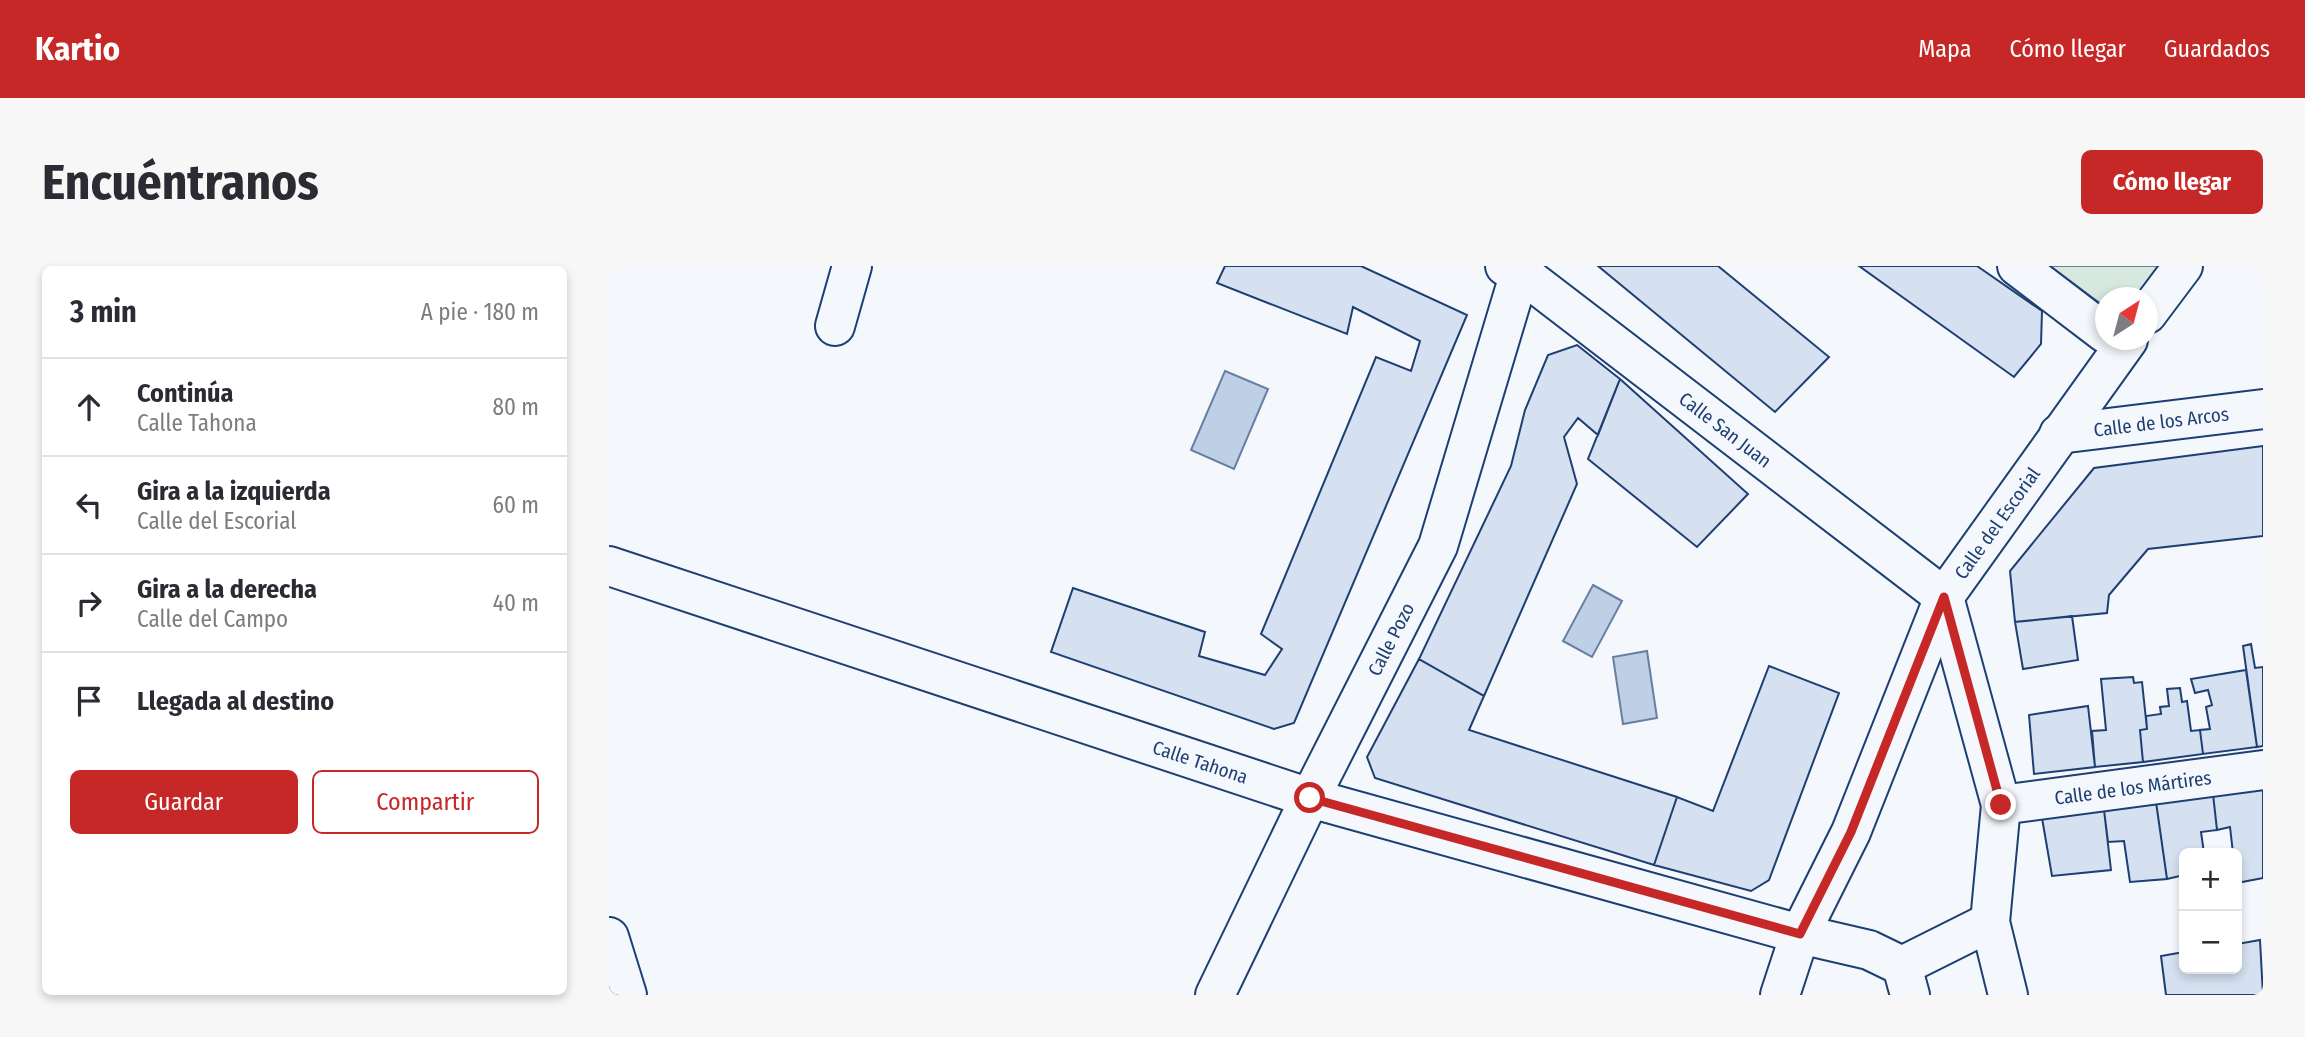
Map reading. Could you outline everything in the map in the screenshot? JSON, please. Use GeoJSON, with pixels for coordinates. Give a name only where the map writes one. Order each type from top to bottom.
{"type":"FeatureCollection","features":[{"type":"Feature","properties":{"kind":"street"},"geometry":{"type":"LineString","coordinates":[[835,326],[852,266]]}},
{"type":"Feature","properties":{"kind":"street"},"geometry":{"type":"LineString","coordinates":[[2017,266],[2095,323]]}},
{"type":"Feature","properties":{"kind":"street"},"geometry":{"type":"LineString","coordinates":[[2158,299],[2183,266]]}},
{"type":"Feature","properties":{"kind":"street","name":"Calle San Juan"},"geometry":{"type":"LineString","coordinates":[[1516,268],[1944,597]]}},
{"type":"Feature","properties":{"kind":"street","name":"Calle Pozo"},"geometry":{"type":"LineString","coordinates":[[1215,995],[1310,798],[1438,546],[1516,268]]}},
{"type":"Feature","properties":{"kind":"street","name":"Calle del Escorial"},"geometry":{"type":"LineString","coordinates":[[1780,995],[1800,934],[1851,832],[1944,597],[2059,434],[2112,350]]}},
{"type":"Feature","properties":{"kind":"street","name":"Calle de los Arcos"},"geometry":{"type":"LineString","coordinates":[[2059,434],[2263,409]]}},
{"type":"Feature","properties":{"kind":"street","name":"Calle Tahona"},"geometry":{"type":"LineString","coordinates":[[609,566],[1310,798],[1800,934],[1869,950],[1906,981]]}},
{"type":"Feature","properties":{"kind":"street"},"geometry":{"type":"LineString","coordinates":[[1944,597],[2001,805],[1990,922],[2008,995]]}},
{"type":"Feature","properties":{"kind":"street","name":"Calle de los Mártires"},"geometry":{"type":"LineString","coordinates":[[2001,805],[2263,770]]}},
{"type":"Feature","properties":{"kind":"street"},"geometry":{"type":"LineString","coordinates":[[1906,981],[1990,922]]}},
{"type":"Feature","properties":{"kind":"street"},"geometry":{"type":"LineString","coordinates":[[609,937],[627,995]]}},
{"type":"Feature","properties":{"kind":"shaded area"},"geometry":{"type":"Polygon","coordinates":[[[2050,266],[2160,266],[2144,287],[2095,287],[2095,300],[2050,266]]]}},
{"type":"Feature","properties":{"kind":"water"},"geometry":{"type":"Polygon","coordinates":[[[1225,371],[1268,389],[1234,469],[1191,450],[1225,371]]]}},
{"type":"Feature","properties":{"kind":"water"},"geometry":{"type":"Polygon","coordinates":[[[1593,585],[1622,601],[1592,657],[1563,641],[1593,585]]]}},
{"type":"Feature","properties":{"kind":"water"},"geometry":{"type":"Polygon","coordinates":[[[1647,651],[1657,718],[1623,724],[1613,657],[1647,651]]]}},
{"type":"Feature","properties":{"kind":"building"},"geometry":{"type":"Polygon","coordinates":[[[1225,266],[1361,266],[1467,315],[1294,723],[1274,729],[1051,652],[1073,588],[1205,632],[1199,656],[1265,675],[1282,649],[1261,634],[1376,357],[1411,371],[1420,341],[1353,307],[1347,334],[1217,283],[1225,266]]]}},
{"type":"Feature","properties":{"kind":"building"},"geometry":{"type":"Polygon","coordinates":[[[1598,266],[1718,266],[1829,357],[1775,412],[1598,266]]]}},
{"type":"Feature","properties":{"kind":"building"},"geometry":{"type":"Polygon","coordinates":[[[1859,266],[1977,266],[2042,311],[2041,344],[2014,377],[1859,266]]]}},
{"type":"Feature","properties":{"kind":"building"},"geometry":{"type":"Polygon","coordinates":[[[1577,345],[1620,379],[1598,435],[1578,418],[1564,437],[1577,484],[1484,696],[1419,659],[1511,466],[1525,410],[1548,355],[1577,345]]]}},
{"type":"Feature","properties":{"kind":"building"},"geometry":{"type":"Polygon","coordinates":[[[1620,379],[1748,494],[1697,547],[1588,459],[1620,379]]]}},
{"type":"Feature","properties":{"kind":"building"},"geometry":{"type":"Polygon","coordinates":[[[2263,446],[2263,536],[2148,549],[2109,595],[2107,613],[2015,622],[2010,571],[2094,468],[2263,446]]]}},
{"type":"Feature","properties":{"kind":"building"},"geometry":{"type":"Polygon","coordinates":[[[2072,616],[2078,660],[2023,669],[2015,622],[2072,616]]]}},
{"type":"Feature","properties":{"kind":"building"},"geometry":{"type":"Polygon","coordinates":[[[2251,644],[2255,668],[2263,667],[2263,746],[2257,747],[2243,646],[2251,644]]]}},
{"type":"Feature","properties":{"kind":"building"},"geometry":{"type":"Polygon","coordinates":[[[1419,659],[1484,696],[1469,730],[1677,797],[1654,865],[1375,778],[1367,757],[1419,659]]]}},
{"type":"Feature","properties":{"kind":"building"},"geometry":{"type":"Polygon","coordinates":[[[1769,666],[1839,693],[1769,880],[1751,891],[1654,865],[1677,797],[1713,811],[1769,666]]]}},
{"type":"Feature","properties":{"kind":"building"},"geometry":{"type":"Polygon","coordinates":[[[2246,670],[2257,747],[2203,754],[2200,730],[2210,729],[2206,707],[2212,705],[2208,690],[2195,693],[2191,679],[2246,670]]]}},
{"type":"Feature","properties":{"kind":"building"},"geometry":{"type":"Polygon","coordinates":[[[2133,677],[2134,683],[2142,682],[2147,729],[2140,730],[2143,762],[2095,767],[2092,731],[2106,730],[2101,679],[2133,677]]]}},
{"type":"Feature","properties":{"kind":"building"},"geometry":{"type":"Polygon","coordinates":[[[2180,688],[2182,702],[2187,701],[2191,731],[2200,730],[2203,754],[2143,762],[2140,730],[2147,729],[2146,716],[2161,714],[2160,707],[2169,706],[2167,689],[2180,688]]]}},
{"type":"Feature","properties":{"kind":"building"},"geometry":{"type":"Polygon","coordinates":[[[2088,706],[2095,767],[2034,774],[2029,715],[2088,706]]]}},
{"type":"Feature","properties":{"kind":"building"},"geometry":{"type":"Polygon","coordinates":[[[2263,788],[2263,878],[2242,882],[2242,848],[2232,848],[2230,827],[2217,830],[2213,794],[2263,788]]]}},
{"type":"Feature","properties":{"kind":"building"},"geometry":{"type":"Polygon","coordinates":[[[2213,794],[2217,830],[2201,832],[2203,848],[2179,848],[2179,876],[2167,879],[2156,802],[2213,794]]]}},
{"type":"Feature","properties":{"kind":"building"},"geometry":{"type":"Polygon","coordinates":[[[2156,802],[2167,879],[2130,882],[2124,841],[2108,842],[2104,810],[2156,802]]]}},
{"type":"Feature","properties":{"kind":"building"},"geometry":{"type":"Polygon","coordinates":[[[2104,810],[2111,870],[2052,876],[2042,818],[2104,810]]]}},
{"type":"Feature","properties":{"kind":"building"},"geometry":{"type":"Polygon","coordinates":[[[2260,940],[2263,995],[2166,995],[2161,956],[2179,953],[2179,974],[2242,974],[2242,943],[2260,940]]]}},
{"type":"Feature","properties":{"kind":"route"},"geometry":{"type":"LineString","coordinates":[[1310,798],[1800,934],[1851,832],[1944,597],[2001,805]]}}]}
